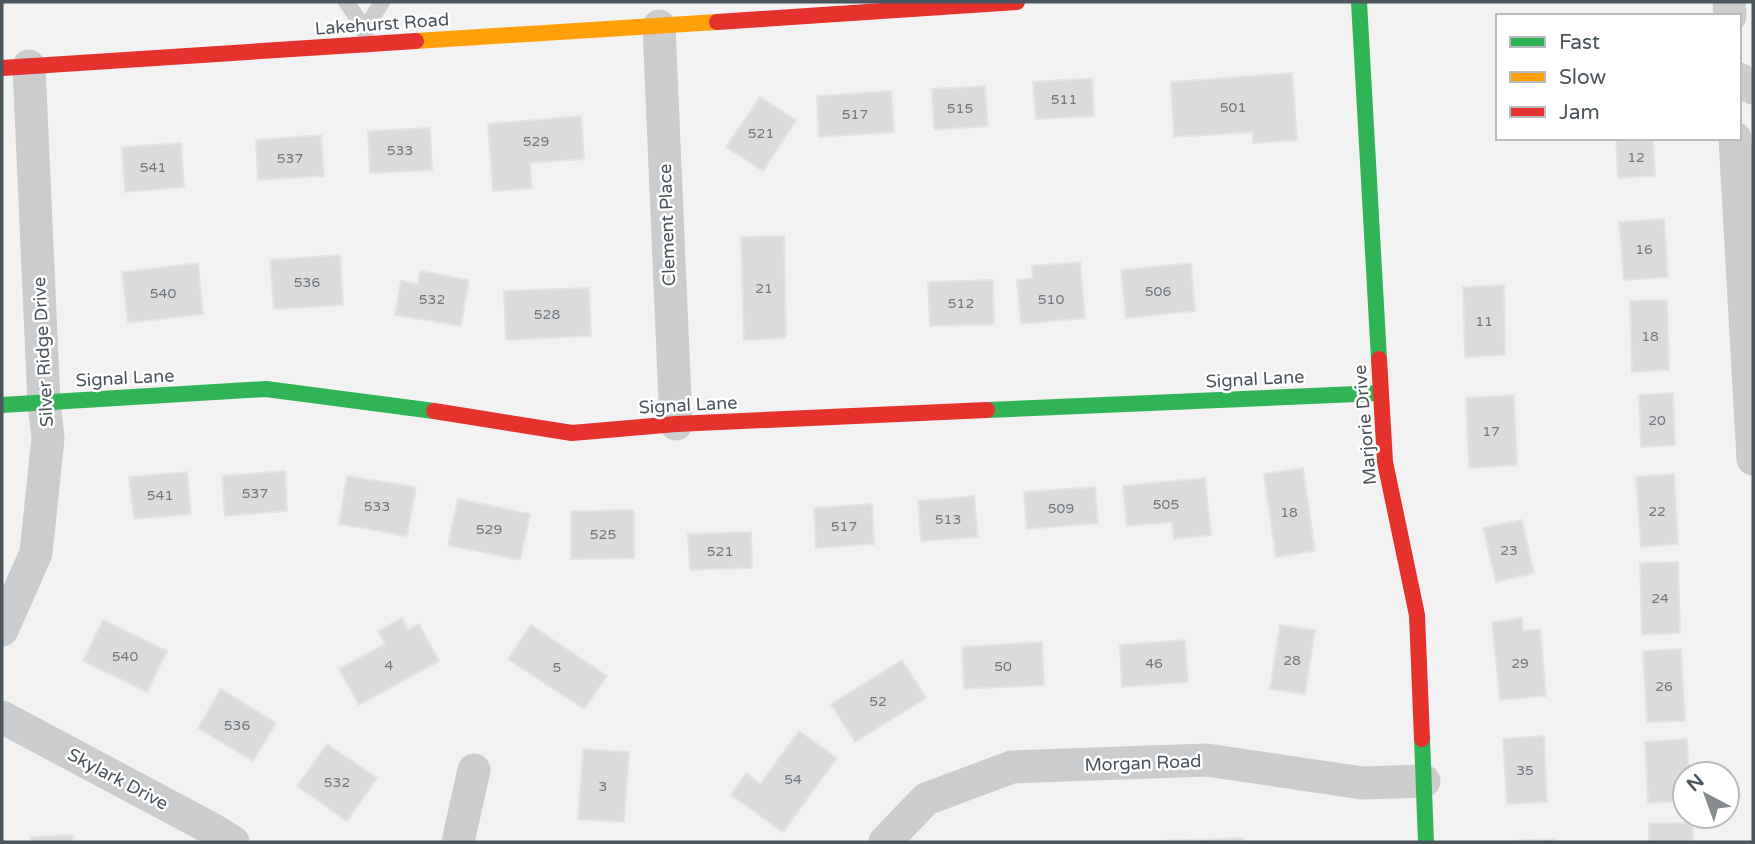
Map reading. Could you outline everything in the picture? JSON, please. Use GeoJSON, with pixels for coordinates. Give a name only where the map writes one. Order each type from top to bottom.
{"type":"FeatureCollection","features":[{"type":"Feature","properties":{"kind":"street","name":"Lakehurst Road"},"geometry":{"type":"LineString","coordinates":[[15,67],[366,37],[659,26],[1017,2]]}},
{"type":"Feature","properties":{"kind":"street","name":"Marjorie Drive"},"geometry":{"type":"LineString","coordinates":[[1359,2],[1385,462],[1417,615],[1426,842]]}},
{"type":"Feature","properties":{"kind":"street","name":"Clement Place"},"geometry":{"type":"LineString","coordinates":[[659,26],[676,424]]}},
{"type":"Feature","properties":{"kind":"street","name":"Silver Ridge Drive"},"geometry":{"type":"LineString","coordinates":[[2,630],[36,552],[48,438],[15,67]]}},
{"type":"Feature","properties":{"kind":"street"},"geometry":{"type":"LineString","coordinates":[[1735,140],[1753,459]]}},
{"type":"Feature","properties":{"kind":"street","name":"Signal Lane"},"geometry":{"type":"LineString","coordinates":[[2,405],[266,389],[456,414],[572,433],[676,424],[1380,393]]}},
{"type":"Feature","properties":{"kind":"street","name":"Skylark Drive"},"geometry":{"type":"LineString","coordinates":[[2,717],[233,842]]}},
{"type":"Feature","properties":{"kind":"street","name":"Morgan Road"},"geometry":{"type":"LineString","coordinates":[[885,842],[926,799],[1012,767],[1207,760],[1362,783],[1424,781]]}},
{"type":"Feature","properties":{"kind":"street"},"geometry":{"type":"LineString","coordinates":[[458,842],[474,770]]}},
{"type":"Feature","properties":{"kind":"lane"},"geometry":{"type":"LineString","coordinates":[[346,2],[366,37]]}},
{"type":"Feature","properties":{"kind":"lane"},"geometry":{"type":"LineString","coordinates":[[366,37],[382,2]]}},
{"type":"Feature","properties":{"kind":"lane"},"geometry":{"type":"LineString","coordinates":[[734,2],[735,19]]}},
{"type":"Feature","properties":{"kind":"building"},"geometry":{"type":"Polygon","coordinates":[[[1292,73],[1297,140],[1253,143],[1253,132],[1174,137],[1171,82],[1292,73]]]}},
{"type":"Feature","properties":{"kind":"building"},"geometry":{"type":"Polygon","coordinates":[[[1092,78],[1094,116],[1036,119],[1033,82],[1092,78]]]}},
{"type":"Feature","properties":{"kind":"building"},"geometry":{"type":"Polygon","coordinates":[[[985,86],[988,126],[934,130],[932,89],[985,86]]]}},
{"type":"Feature","properties":{"kind":"building"},"geometry":{"type":"Polygon","coordinates":[[[891,91],[894,132],[819,137],[817,96],[891,91]]]}},
{"type":"Feature","properties":{"kind":"building"},"geometry":{"type":"Polygon","coordinates":[[[760,97],[796,120],[763,171],[726,147],[760,97]]]}},
{"type":"Feature","properties":{"kind":"building"},"geometry":{"type":"Polygon","coordinates":[[[581,116],[584,159],[530,163],[532,188],[493,191],[488,124],[581,116]]]}},
{"type":"Feature","properties":{"kind":"building"},"geometry":{"type":"Polygon","coordinates":[[[430,128],[432,170],[370,173],[368,131],[430,128]]]}},
{"type":"Feature","properties":{"kind":"building"},"geometry":{"type":"Polygon","coordinates":[[[321,135],[324,176],[258,180],[256,140],[321,135]]]}},
{"type":"Feature","properties":{"kind":"building"},"geometry":{"type":"Polygon","coordinates":[[[1616,140],[1653,140],[1655,176],[1618,178],[1616,140]]]}},
{"type":"Feature","properties":{"kind":"building"},"geometry":{"type":"Polygon","coordinates":[[[181,143],[184,187],[125,192],[122,147],[181,143]]]}},
{"type":"Feature","properties":{"kind":"building"},"geometry":{"type":"Polygon","coordinates":[[[1664,219],[1668,277],[1624,280],[1619,222],[1664,219]]]}},
{"type":"Feature","properties":{"kind":"building"},"geometry":{"type":"Polygon","coordinates":[[[784,236],[786,338],[744,340],[741,237],[784,236]]]}},
{"type":"Feature","properties":{"kind":"building"},"geometry":{"type":"Polygon","coordinates":[[[340,255],[343,305],[274,309],[270,260],[340,255]]]}},
{"type":"Feature","properties":{"kind":"building"},"geometry":{"type":"Polygon","coordinates":[[[1080,262],[1085,318],[1021,324],[1017,280],[1033,278],[1032,266],[1080,262]]]}},
{"type":"Feature","properties":{"kind":"building"},"geometry":{"type":"Polygon","coordinates":[[[198,263],[203,314],[128,323],[122,272],[198,263]]]}},
{"type":"Feature","properties":{"kind":"building"},"geometry":{"type":"Polygon","coordinates":[[[1191,263],[1195,311],[1126,318],[1121,270],[1191,263]]]}},
{"type":"Feature","properties":{"kind":"building"},"geometry":{"type":"Polygon","coordinates":[[[420,271],[469,280],[461,326],[395,315],[401,281],[418,284],[420,271]]]}},
{"type":"Feature","properties":{"kind":"building"},"geometry":{"type":"Polygon","coordinates":[[[993,280],[994,324],[930,326],[928,282],[993,280]]]}},
{"type":"Feature","properties":{"kind":"building"},"geometry":{"type":"Polygon","coordinates":[[[1504,285],[1505,355],[1465,357],[1463,287],[1504,285]]]}},
{"type":"Feature","properties":{"kind":"building"},"geometry":{"type":"Polygon","coordinates":[[[589,288],[591,336],[506,340],[504,291],[589,288]]]}},
{"type":"Feature","properties":{"kind":"building"},"geometry":{"type":"Polygon","coordinates":[[[1667,300],[1669,370],[1632,372],[1630,301],[1667,300]]]}},
{"type":"Feature","properties":{"kind":"building"},"geometry":{"type":"Polygon","coordinates":[[[1673,393],[1675,445],[1641,447],[1639,395],[1673,393]]]}},
{"type":"Feature","properties":{"kind":"building"},"geometry":{"type":"Polygon","coordinates":[[[1514,395],[1517,465],[1469,468],[1466,398],[1514,395]]]}},
{"type":"Feature","properties":{"kind":"building"},"geometry":{"type":"Polygon","coordinates":[[[1303,468],[1315,551],[1276,557],[1264,474],[1303,468]]]}},
{"type":"Feature","properties":{"kind":"building"},"geometry":{"type":"Polygon","coordinates":[[[285,471],[287,511],[225,516],[222,476],[285,471]]]}},
{"type":"Feature","properties":{"kind":"building"},"geometry":{"type":"Polygon","coordinates":[[[187,472],[191,514],[134,519],[129,477],[187,472]]]}},
{"type":"Feature","properties":{"kind":"building"},"geometry":{"type":"Polygon","coordinates":[[[1674,474],[1678,544],[1641,547],[1636,477],[1674,474]]]}},
{"type":"Feature","properties":{"kind":"building"},"geometry":{"type":"Polygon","coordinates":[[[347,476],[416,487],[407,536],[339,524],[347,476]]]}},
{"type":"Feature","properties":{"kind":"building"},"geometry":{"type":"Polygon","coordinates":[[[1205,478],[1211,535],[1174,539],[1172,522],[1127,526],[1123,486],[1205,478]]]}},
{"type":"Feature","properties":{"kind":"building"},"geometry":{"type":"Polygon","coordinates":[[[1095,487],[1098,523],[1027,529],[1024,492],[1095,487]]]}},
{"type":"Feature","properties":{"kind":"building"},"geometry":{"type":"Polygon","coordinates":[[[974,496],[978,537],[921,541],[918,501],[974,496]]]}},
{"type":"Feature","properties":{"kind":"building"},"geometry":{"type":"Polygon","coordinates":[[[458,499],[530,514],[520,560],[448,545],[458,499]]]}},
{"type":"Feature","properties":{"kind":"building"},"geometry":{"type":"Polygon","coordinates":[[[872,504],[874,544],[816,548],[814,508],[872,504]]]}},
{"type":"Feature","properties":{"kind":"building"},"geometry":{"type":"Polygon","coordinates":[[[634,510],[634,558],[571,559],[571,511],[634,510]]]}},
{"type":"Feature","properties":{"kind":"building"},"geometry":{"type":"Polygon","coordinates":[[[1522,520],[1534,573],[1496,582],[1483,528],[1522,520]]]}},
{"type":"Feature","properties":{"kind":"building"},"geometry":{"type":"Polygon","coordinates":[[[751,532],[752,568],[690,570],[688,534],[751,532]]]}},
{"type":"Feature","properties":{"kind":"building"},"geometry":{"type":"Polygon","coordinates":[[[1678,562],[1680,633],[1642,635],[1640,563],[1678,562]]]}},
{"type":"Feature","properties":{"kind":"building"},"geometry":{"type":"Polygon","coordinates":[[[402,618],[408,630],[419,624],[439,661],[359,705],[339,669],[385,644],[378,631],[402,618]]]}},
{"type":"Feature","properties":{"kind":"building"},"geometry":{"type":"Polygon","coordinates":[[[1522,618],[1523,631],[1540,629],[1546,696],[1500,700],[1492,622],[1522,618]]]}},
{"type":"Feature","properties":{"kind":"building"},"geometry":{"type":"Polygon","coordinates":[[[103,620],[167,651],[147,692],[83,661],[103,620]]]}},
{"type":"Feature","properties":{"kind":"building"},"geometry":{"type":"Polygon","coordinates":[[[531,625],[607,676],[584,709],[508,659],[531,625]]]}},
{"type":"Feature","properties":{"kind":"building"},"geometry":{"type":"Polygon","coordinates":[[[1280,625],[1315,630],[1305,694],[1270,689],[1280,625]]]}},
{"type":"Feature","properties":{"kind":"building"},"geometry":{"type":"Polygon","coordinates":[[[1185,640],[1188,682],[1122,687],[1120,645],[1185,640]]]}},
{"type":"Feature","properties":{"kind":"building"},"geometry":{"type":"Polygon","coordinates":[[[1042,642],[1044,685],[964,689],[962,647],[1042,642]]]}},
{"type":"Feature","properties":{"kind":"building"},"geometry":{"type":"Polygon","coordinates":[[[1681,649],[1685,721],[1647,722],[1643,651],[1681,649]]]}},
{"type":"Feature","properties":{"kind":"building"},"geometry":{"type":"Polygon","coordinates":[[[902,660],[926,698],[855,742],[831,704],[902,660]]]}},
{"type":"Feature","properties":{"kind":"building"},"geometry":{"type":"Polygon","coordinates":[[[221,689],[276,723],[253,761],[198,728],[221,689]]]}},
{"type":"Feature","properties":{"kind":"building"},"geometry":{"type":"Polygon","coordinates":[[[799,731],[837,758],[783,832],[731,795],[746,773],[760,784],[799,731]]]}},
{"type":"Feature","properties":{"kind":"building"},"geometry":{"type":"Polygon","coordinates":[[[1544,736],[1547,802],[1507,804],[1503,739],[1544,736]]]}},
{"type":"Feature","properties":{"kind":"building"},"geometry":{"type":"Polygon","coordinates":[[[1687,739],[1688,760],[1671,760],[1671,802],[1648,803],[1645,742],[1687,739]]]}},
{"type":"Feature","properties":{"kind":"building"},"geometry":{"type":"Polygon","coordinates":[[[327,744],[377,778],[347,821],[297,786],[327,744]]]}},
{"type":"Feature","properties":{"kind":"building"},"geometry":{"type":"Polygon","coordinates":[[[583,749],[629,752],[624,822],[578,819],[583,749]]]}},
{"type":"Feature","properties":{"kind":"building"},"geometry":{"type":"Polygon","coordinates":[[[1649,823],[1671,823],[1671,830],[1693,830],[1693,842],[1649,842],[1649,823]]]}},
{"type":"Feature","properties":{"kind":"building"},"geometry":{"type":"Polygon","coordinates":[[[73,835],[73,842],[31,842],[30,837],[73,835]]]}},
{"type":"Feature","properties":{"kind":"building"},"geometry":{"type":"Polygon","coordinates":[[[1243,838],[1243,842],[1158,842],[1158,841],[1243,838]]]}},
{"type":"Feature","properties":{"kind":"building"},"geometry":{"type":"Polygon","coordinates":[[[1556,839],[1556,842],[1511,842],[1511,841],[1556,839]]]}},
{"type":"Feature","properties":{"kind":"traffic: fast"},"geometry":{"type":"LineString","coordinates":[[1359,2],[1379,359]]}},
{"type":"Feature","properties":{"kind":"traffic: fast"},"geometry":{"type":"LineString","coordinates":[[2,405],[266,389],[434,411]]}},
{"type":"Feature","properties":{"kind":"traffic: fast"},"geometry":{"type":"LineString","coordinates":[[987,410],[1380,393]]}},
{"type":"Feature","properties":{"kind":"traffic: fast"},"geometry":{"type":"LineString","coordinates":[[1422,739],[1426,842]]}},
{"type":"Feature","properties":{"kind":"traffic: slow"},"geometry":{"type":"LineString","coordinates":[[416,41],[717,22]]}},
{"type":"Feature","properties":{"kind":"traffic: jam"},"geometry":{"type":"LineString","coordinates":[[717,22],[1017,2]]}},
{"type":"Feature","properties":{"kind":"traffic: jam"},"geometry":{"type":"LineString","coordinates":[[2,68],[416,41]]}},
{"type":"Feature","properties":{"kind":"traffic: jam"},"geometry":{"type":"LineString","coordinates":[[1379,359],[1385,462],[1417,615],[1422,739]]}},
{"type":"Feature","properties":{"kind":"traffic: jam"},"geometry":{"type":"LineString","coordinates":[[434,411],[572,433],[676,424],[987,410]]}}]}
